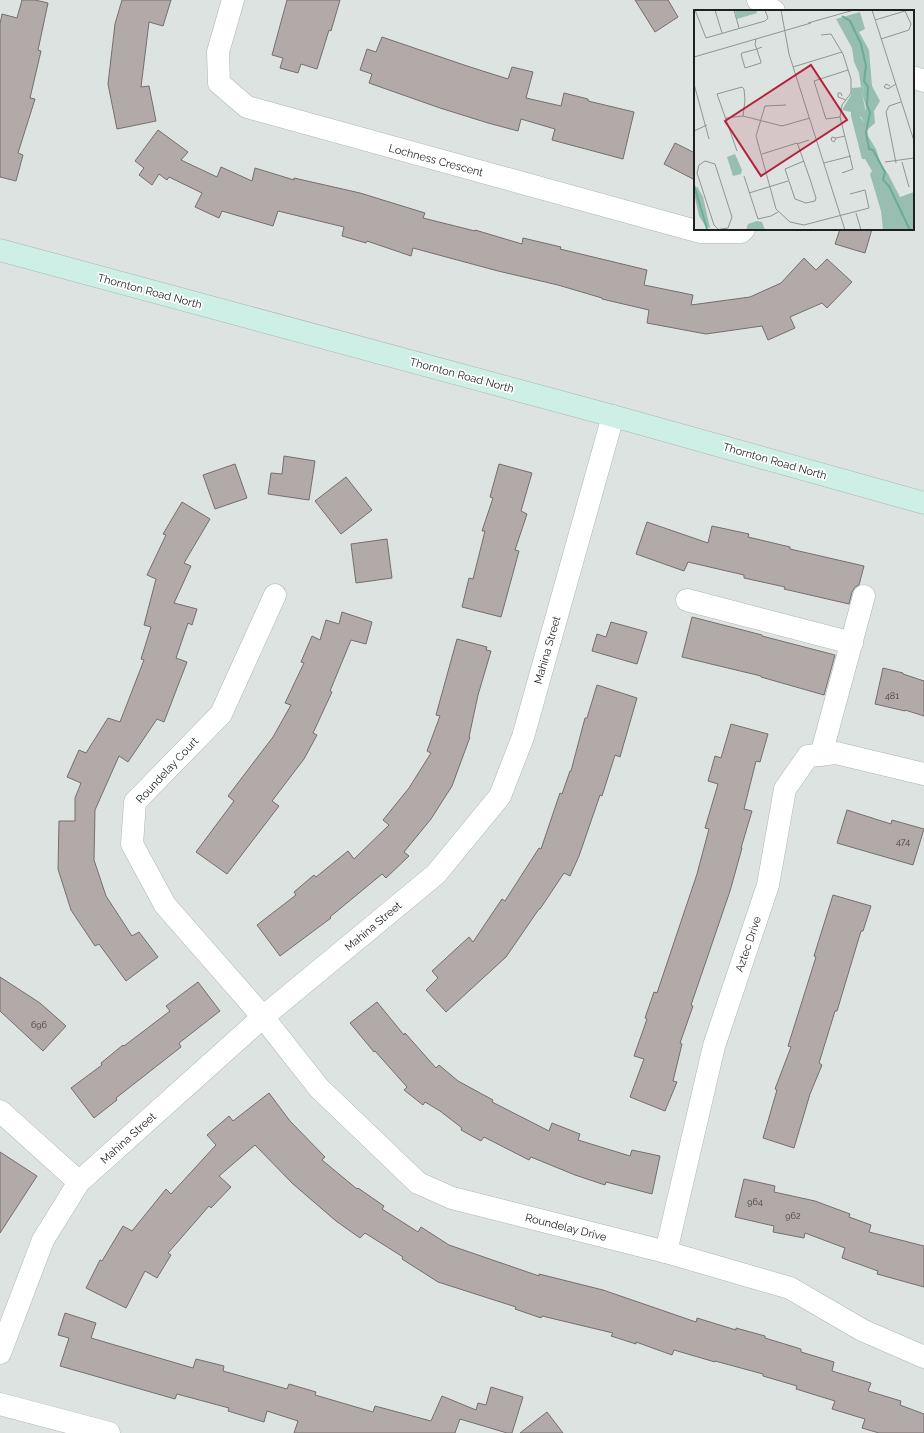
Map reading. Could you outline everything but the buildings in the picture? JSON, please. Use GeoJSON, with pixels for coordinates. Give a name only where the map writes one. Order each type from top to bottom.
{"type":"FeatureCollection","features":[{"type":"Feature","properties":{"kind":"main road","name":"Thornton Road North"},"geometry":{"type":"LineString","coordinates":[[0,250],[613,416],[924,503]]}},
{"type":"Feature","properties":{"kind":"street","name":"Lochness Crescent"},"geometry":{"type":"LineString","coordinates":[[233,0],[218,52],[219,83],[247,107],[700,232],[741,232],[743,230]]}},
{"type":"Feature","properties":{"kind":"street"},"geometry":{"type":"LineString","coordinates":[[758,0],[773,10]]}},
{"type":"Feature","properties":{"kind":"street"},"geometry":{"type":"LineString","coordinates":[[914,78],[924,81]]}},
{"type":"Feature","properties":{"kind":"street","name":"Mahina Street"},"geometry":{"type":"LineString","coordinates":[[0,1353],[43,1240],[79,1182],[263,1017],[436,874],[500,796],[523,737],[613,416]]}},
{"type":"Feature","properties":{"kind":"street","name":"Roundelay Court"},"geometry":{"type":"LineString","coordinates":[[263,1017],[165,904],[132,844],[135,802],[221,714],[275,594]]}},
{"type":"Feature","properties":{"kind":"street"},"geometry":{"type":"LineString","coordinates":[[821,754],[864,596]]}},
{"type":"Feature","properties":{"kind":"street"},"geometry":{"type":"LineString","coordinates":[[687,600],[852,644]]}},
{"type":"Feature","properties":{"kind":"street","name":"Aztec Drive"},"geometry":{"type":"LineString","coordinates":[[666,1252],[714,1046],[768,885],[785,789],[808,756],[821,754],[836,753],[924,774]]}},
{"type":"Feature","properties":{"kind":"street","name":"Roundelay Drive"},"geometry":{"type":"LineString","coordinates":[[263,1017],[319,1088],[418,1183],[452,1198],[666,1252],[790,1288],[862,1330],[924,1356]]}},
{"type":"Feature","properties":{"kind":"street"},"geometry":{"type":"LineString","coordinates":[[0,1112],[79,1182]]}},
{"type":"Feature","properties":{"kind":"street"},"geometry":{"type":"LineString","coordinates":[[0,1404],[109,1433]]}}]}
